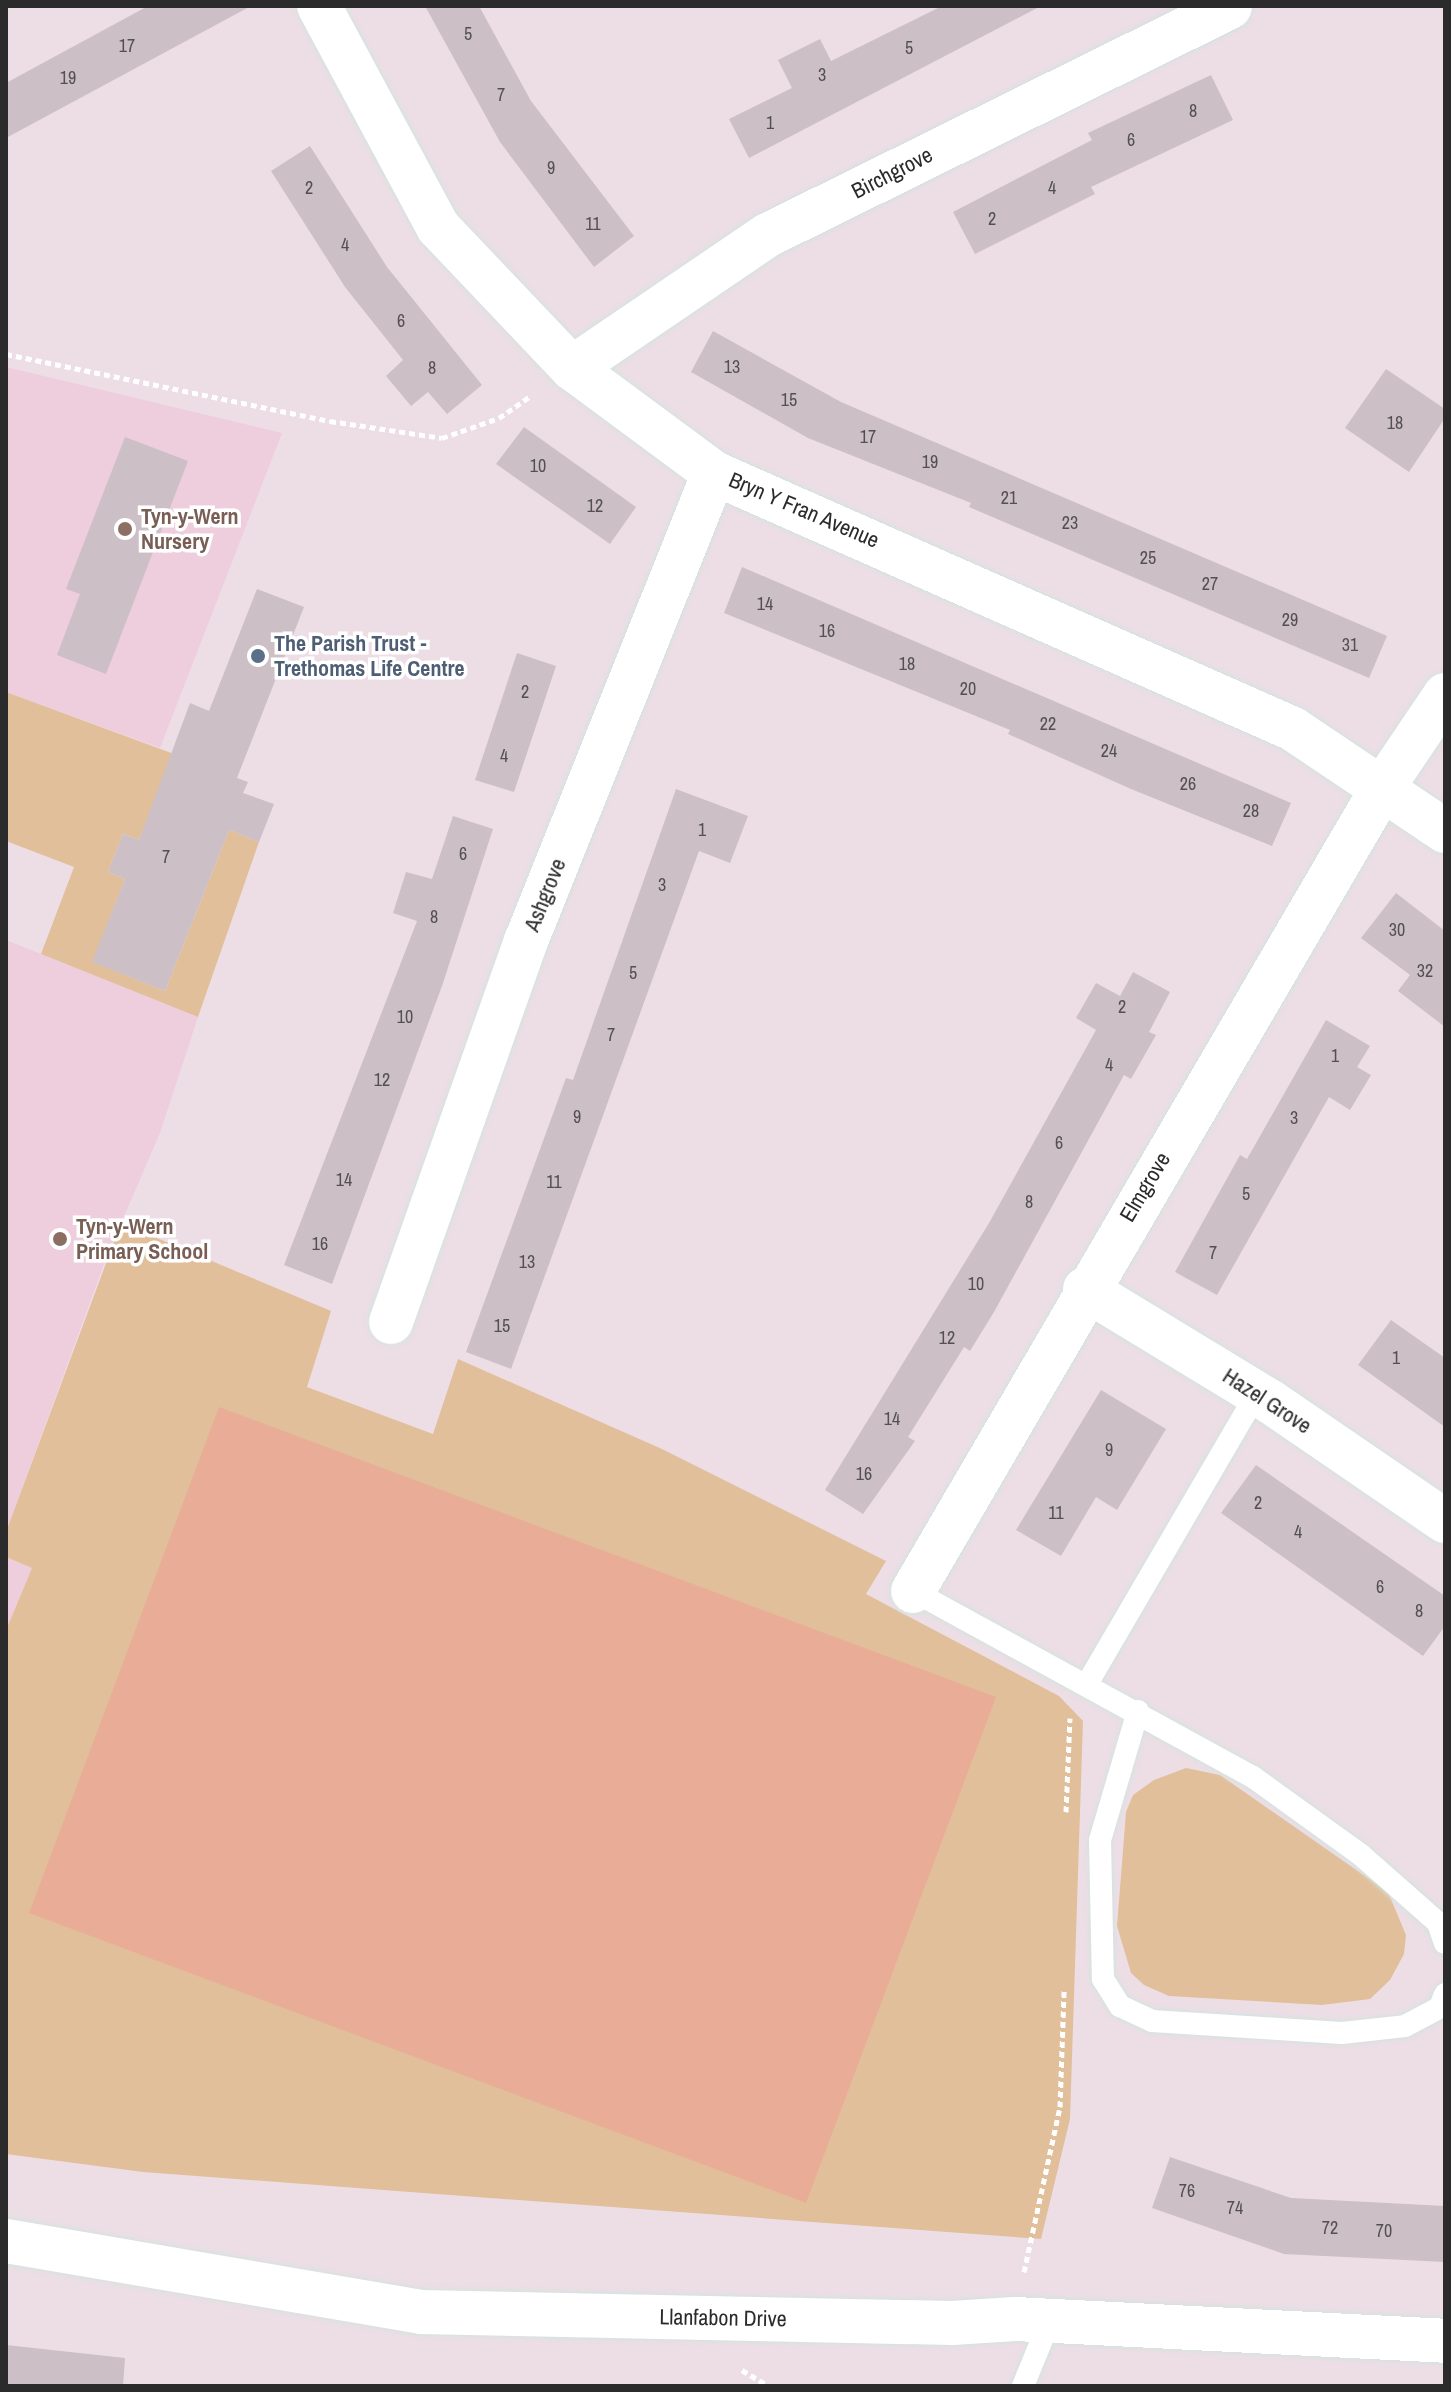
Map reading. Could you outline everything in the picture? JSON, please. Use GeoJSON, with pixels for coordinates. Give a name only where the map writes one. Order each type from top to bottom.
{"type":"FeatureCollection","features":[{"type":"Feature","properties":{"kind":"street","name":"Bryn Y Fran Avenue"},"geometry":{"type":"LineString","coordinates":[[319,6],[438,227],[572,368],[714,473],[964,579],[1293,729],[1445,831]]}},
{"type":"Feature","properties":{"kind":"street","name":"Birchgrove"},"geometry":{"type":"LineString","coordinates":[[572,368],[768,235],[1230,7]]}},
{"type":"Feature","properties":{"kind":"street","name":"Ashgrove"},"geometry":{"type":"LineString","coordinates":[[391,1322],[526,941],[714,473]]}},
{"type":"Feature","properties":{"kind":"street","name":"Elmgrove"},"geometry":{"type":"LineString","coordinates":[[913,1591],[1085,1289],[1383,787],[1445,695]]}},
{"type":"Feature","properties":{"kind":"street","name":"Hazel Grove"},"geometry":{"type":"LineString","coordinates":[[1085,1289],[1257,1393],[1445,1521]]}},
{"type":"Feature","properties":{"kind":"street","name":"Llanfabon Drive"},"geometry":{"type":"LineString","coordinates":[[6,2241],[421,2312],[1032,2322],[1445,2341]]}},
{"type":"Feature","properties":{"kind":"lane"},"geometry":{"type":"LineString","coordinates":[[1079,1679],[1257,1393]]}},
{"type":"Feature","properties":{"kind":"lane"},"geometry":{"type":"LineString","coordinates":[[913,1591],[1138,1711],[1253,1777],[1361,1855],[1438,1923],[1445,1943]]}},
{"type":"Feature","properties":{"kind":"lane"},"geometry":{"type":"LineString","coordinates":[[1138,1711],[1100,1840],[1103,1979],[1120,2006],[1152,2021],[1342,2033],[1405,2026],[1440,2007],[1445,1994]]}},
{"type":"Feature","properties":{"kind":"lane"},"geometry":{"type":"LineString","coordinates":[[1023,2386],[1032,2322]]}},
{"type":"Feature","properties":{"kind":"path"},"geometry":{"type":"LineString","coordinates":[[6,354],[330,421],[442,438],[499,418],[572,368]]}},
{"type":"Feature","properties":{"kind":"path"},"geometry":{"type":"LineString","coordinates":[[1066,1828],[1079,1679]]}},
{"type":"Feature","properties":{"kind":"path"},"geometry":{"type":"LineString","coordinates":[[1032,2322],[1060,2107],[1065,1982]]}},
{"type":"Feature","properties":{"kind":"shaded area","name":"Tyn-y-Wern Nursery"},"geometry":{"type":"Polygon","coordinates":[[[6,367],[282,433],[160,748],[6,692],[6,367]]]}},
{"type":"Feature","properties":{"kind":"shaded area"},"geometry":{"type":"Polygon","coordinates":[[[6,692],[174,754],[139,840],[123,834],[108,872],[125,879],[93,962],[165,991],[229,830],[259,842],[198,1017],[41,954],[74,867],[6,841],[6,692]]]}},
{"type":"Feature","properties":{"kind":"shaded area","name":"Tyn-y-Wern Primary School"},"geometry":{"type":"Polygon","coordinates":[[[6,940],[198,1017],[160,1133],[107,1256],[6,1532],[6,940]]]}},
{"type":"Feature","properties":{"kind":"shaded area"},"geometry":{"type":"Polygon","coordinates":[[[121,1223],[331,1311],[307,1387],[433,1434],[458,1359],[662,1449],[886,1561],[866,1594],[1059,1696],[1083,1721],[1070,2119],[1041,2239],[143,2172],[6,2154],[6,1630],[32,1568],[6,1557],[6,1532],[121,1223]]]}},
{"type":"Feature","properties":{"kind":"shaded area"},"geometry":{"type":"Polygon","coordinates":[[[219,1407],[996,1697],[806,2203],[29,1913],[219,1407]]]}},
{"type":"Feature","properties":{"kind":"shaded area"},"geometry":{"type":"Polygon","coordinates":[[[6,1557],[32,1568],[6,1630],[6,1557]]]}},
{"type":"Feature","properties":{"kind":"shaded area"},"geometry":{"type":"Polygon","coordinates":[[[1186,1768],[1220,1775],[1388,1892],[1406,1935],[1404,1954],[1390,1980],[1370,1999],[1322,2005],[1169,1996],[1144,1985],[1131,1973],[1117,1926],[1126,1812],[1133,1795],[1154,1780],[1186,1768]]]}},
{"type":"Feature","properties":{"kind":"building"},"geometry":{"type":"Polygon","coordinates":[[[148,6],[251,6],[6,138],[6,83],[148,6]]]}},
{"type":"Feature","properties":{"kind":"building"},"geometry":{"type":"Polygon","coordinates":[[[425,6],[479,6],[531,101],[634,236],[594,267],[500,142],[425,6]]]}},
{"type":"Feature","properties":{"kind":"building"},"geometry":{"type":"Polygon","coordinates":[[[942,6],[1041,6],[749,158],[729,119],[792,88],[778,60],[820,39],[831,61],[942,6]]]}},
{"type":"Feature","properties":{"kind":"building"},"geometry":{"type":"Polygon","coordinates":[[[1211,75],[1233,120],[1091,187],[1095,194],[975,254],[953,212],[1092,140],[1088,133],[1211,75]]]}},
{"type":"Feature","properties":{"kind":"building"},"geometry":{"type":"Polygon","coordinates":[[[310,146],[387,267],[482,385],[447,414],[428,392],[411,406],[386,376],[403,360],[345,287],[271,171],[310,146]]]}},
{"type":"Feature","properties":{"kind":"building"},"geometry":{"type":"Polygon","coordinates":[[[713,331],[841,402],[1387,636],[1369,678],[969,507],[971,503],[808,438],[691,372],[713,331]]]}},
{"type":"Feature","properties":{"kind":"building"},"geometry":{"type":"Polygon","coordinates":[[[1386,369],[1445,409],[1445,418],[1409,472],[1345,428],[1386,369]]]}},
{"type":"Feature","properties":{"kind":"building"},"geometry":{"type":"Polygon","coordinates":[[[524,427],[636,507],[610,544],[496,464],[524,427]]]}},
{"type":"Feature","properties":{"kind":"building"},"geometry":{"type":"Polygon","coordinates":[[[125,437],[188,461],[106,674],[57,655],[80,594],[66,589],[125,437]]]}},
{"type":"Feature","properties":{"kind":"building"},"geometry":{"type":"Polygon","coordinates":[[[742,567],[1291,803],[1272,846],[1131,789],[1008,734],[1010,730],[724,613],[742,567]]]}},
{"type":"Feature","properties":{"kind":"building"},"geometry":{"type":"Polygon","coordinates":[[[257,589],[304,607],[237,778],[248,782],[243,793],[274,804],[259,842],[229,830],[165,991],[92,962],[125,879],[108,872],[123,834],[139,840],[190,703],[209,711],[257,589]]]}},
{"type":"Feature","properties":{"kind":"building"},"geometry":{"type":"Polygon","coordinates":[[[517,653],[556,666],[514,792],[475,780],[517,653]]]}},
{"type":"Feature","properties":{"kind":"building"},"geometry":{"type":"Polygon","coordinates":[[[676,789],[748,816],[730,863],[699,851],[511,1369],[466,1352],[566,1078],[573,1080],[676,789]]]}},
{"type":"Feature","properties":{"kind":"building"},"geometry":{"type":"Polygon","coordinates":[[[453,816],[493,829],[442,986],[332,1284],[284,1265],[417,921],[393,913],[406,872],[432,879],[453,816]]]}},
{"type":"Feature","properties":{"kind":"building"},"geometry":{"type":"Polygon","coordinates":[[[1396,893],[1445,931],[1445,1027],[1398,991],[1410,975],[1361,938],[1396,893]]]}},
{"type":"Feature","properties":{"kind":"building"},"geometry":{"type":"Polygon","coordinates":[[[1133,972],[1170,992],[1149,1032],[1156,1035],[1131,1079],[1124,1075],[994,1312],[970,1351],[964,1347],[908,1437],[915,1441],[863,1514],[825,1490],[989,1223],[1096,1030],[1076,1018],[1096,983],[1120,996],[1133,972]]]}},
{"type":"Feature","properties":{"kind":"building"},"geometry":{"type":"Polygon","coordinates":[[[1326,1020],[1370,1046],[1357,1067],[1371,1075],[1350,1110],[1329,1097],[1217,1295],[1175,1272],[1240,1155],[1247,1159],[1326,1020]]]}},
{"type":"Feature","properties":{"kind":"building"},"geometry":{"type":"Polygon","coordinates":[[[1391,1320],[1445,1358],[1445,1427],[1358,1365],[1391,1320]]]}},
{"type":"Feature","properties":{"kind":"building"},"geometry":{"type":"Polygon","coordinates":[[[1101,1390],[1166,1429],[1117,1510],[1096,1497],[1061,1556],[1016,1530],[1101,1390]]]}},
{"type":"Feature","properties":{"kind":"building"},"geometry":{"type":"Polygon","coordinates":[[[1256,1465],[1445,1596],[1445,1626],[1423,1656],[1221,1513],[1256,1465]]]}},
{"type":"Feature","properties":{"kind":"building"},"geometry":{"type":"Polygon","coordinates":[[[1170,2157],[1291,2198],[1445,2206],[1445,2262],[1284,2254],[1152,2208],[1170,2157]]]}},
{"type":"Feature","properties":{"kind":"building"},"geometry":{"type":"Polygon","coordinates":[[[6,2345],[125,2358],[123,2386],[6,2386],[6,2345]]]}},
{"type":"Feature","properties":{"kind":"place","name":"Tyn-y-Wern Nursery"},"geometry":{"type":"Point","coordinates":[125,529]}},
{"type":"Feature","properties":{"kind":"place","name":"The Parish Trust - Trethomas Life Centre"},"geometry":{"type":"Point","coordinates":[258,656]}},
{"type":"Feature","properties":{"kind":"place","name":"Tyn-y-Wern Primary School"},"geometry":{"type":"Point","coordinates":[60,1239]}}]}
